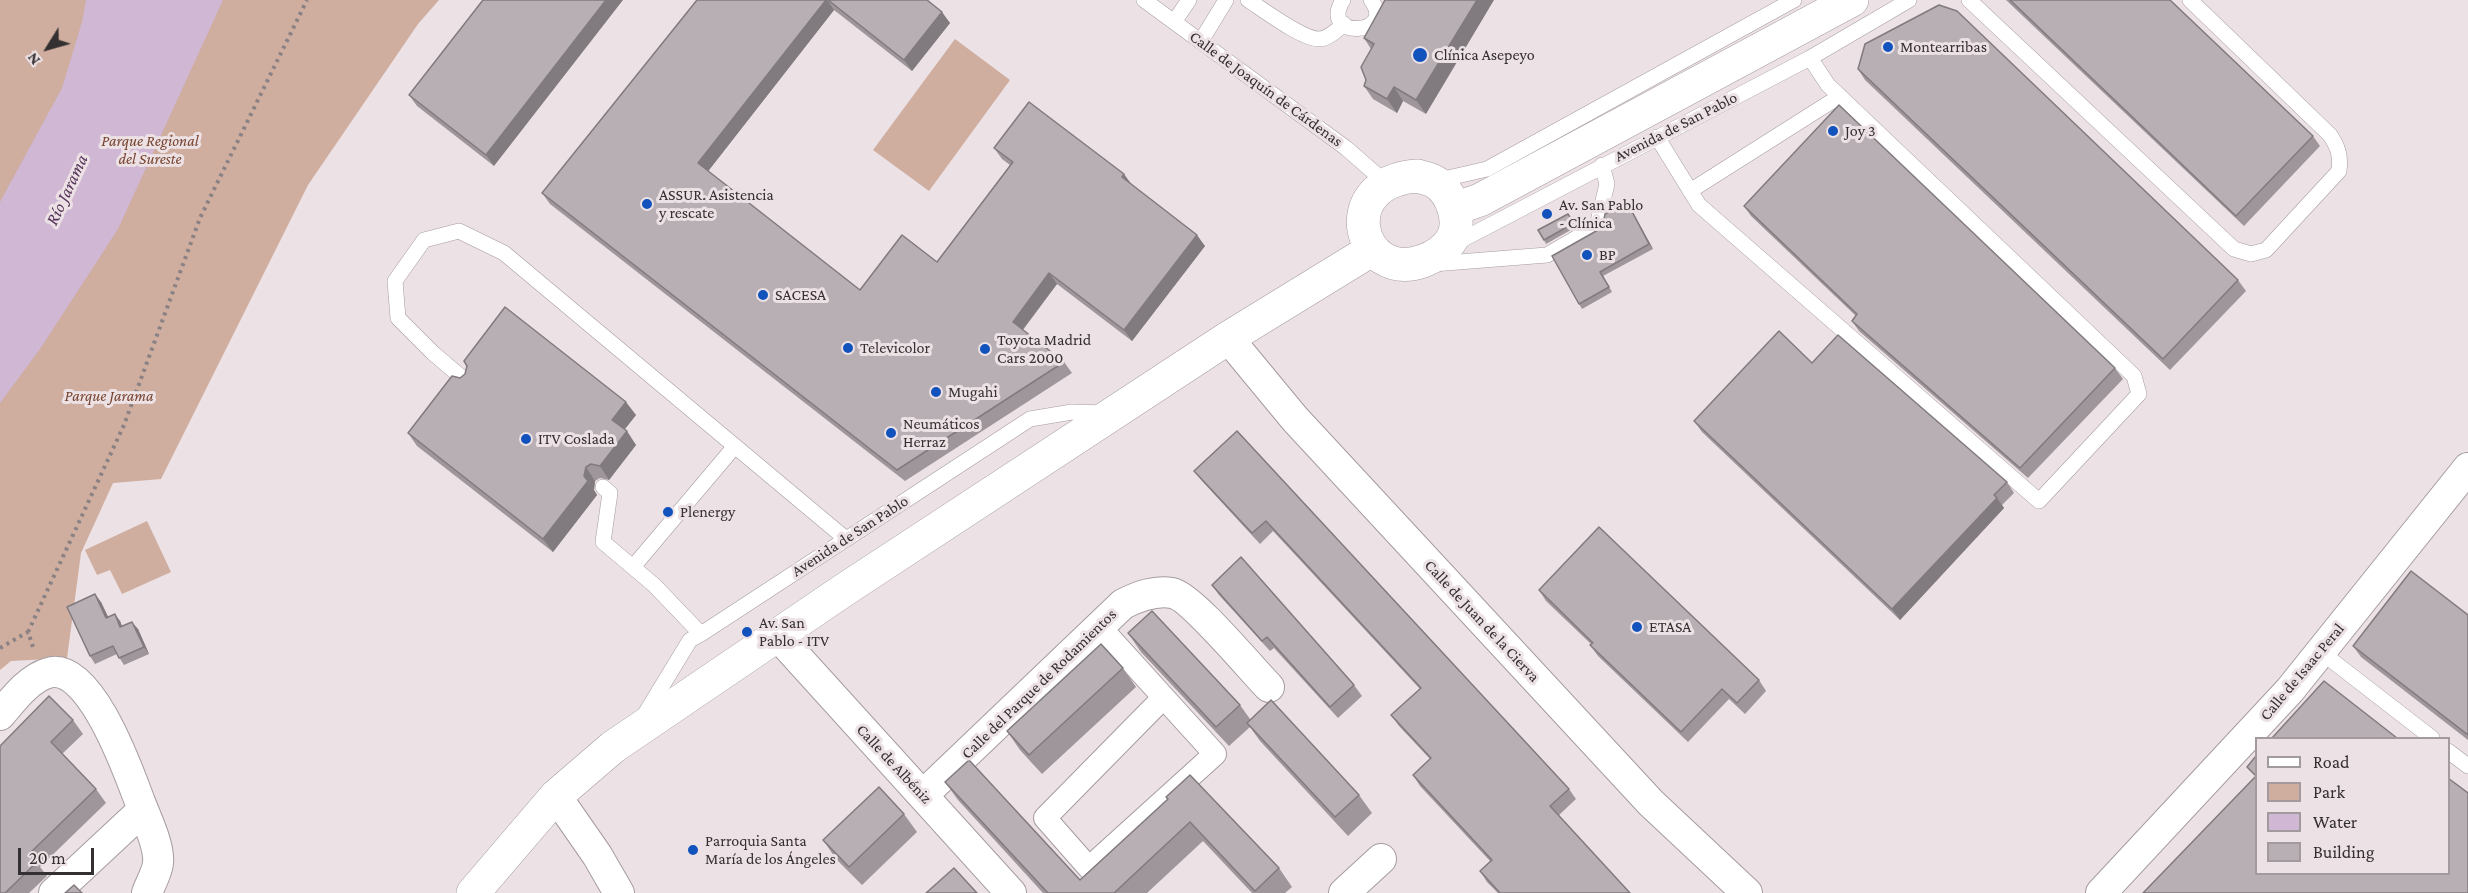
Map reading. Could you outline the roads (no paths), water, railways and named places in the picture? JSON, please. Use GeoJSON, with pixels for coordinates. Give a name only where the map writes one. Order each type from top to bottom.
{"type":"FeatureCollection","features":[{"type":"Feature","properties":{"kind":"street","name":"Avenida de San Pablo"},"geometry":{"type":"LineString","coordinates":[[1454,209],[1480,200],[1852,0]]}},
{"type":"Feature","properties":{"kind":"street"},"geometry":{"type":"LineString","coordinates":[[1418,176],[1435,181],[1445,190],[1454,209],[1455,232],[1451,241],[1441,251],[1412,265],[1384,259],[1365,237],[1363,223],[1365,208],[1372,195],[1386,183],[1403,177],[1418,176]]}},
{"type":"Feature","properties":{"kind":"street","name":"Avenida de San Pablo"},"geometry":{"type":"LineString","coordinates":[[473,893],[556,796],[613,747],[777,635],[1228,338],[1373,249]]}},
{"type":"Feature","properties":{"kind":"street","name":"Calle de Juan de la Cierva"},"geometry":{"type":"LineString","coordinates":[[1228,338],[1295,419],[1643,795],[1747,893]]}},
{"type":"Feature","properties":{"kind":"street","name":"Calle de Isaac Peral"},"geometry":{"type":"LineString","coordinates":[[2101,893],[2290,690],[2468,468]]}},
{"type":"Feature","properties":{"kind":"street","name":"Calle del Parque de Rodamientos"},"geometry":{"type":"LineString","coordinates":[[923,795],[1123,604],[1144,594],[1174,593],[1194,607],[1269,687]]}},
{"type":"Feature","properties":{"kind":"street"},"geometry":{"type":"LineString","coordinates":[[1099,627],[1215,754],[1089,868],[1045,818],[1163,698]]}},
{"type":"Feature","properties":{"kind":"street","name":"Calle de Albéniz"},"geometry":{"type":"LineString","coordinates":[[777,635],[1011,893]]}},
{"type":"Feature","properties":{"kind":"street"},"geometry":{"type":"LineString","coordinates":[[0,715],[33,681],[49,672],[68,674],[85,691],[117,742],[152,834],[159,863],[147,893]]}},
{"type":"Feature","properties":{"kind":"street"},"geometry":{"type":"LineString","coordinates":[[556,796],[597,855],[619,893]]}},
{"type":"Feature","properties":{"kind":"street"},"geometry":{"type":"LineString","coordinates":[[54,893],[142,810]]}},
{"type":"Feature","properties":{"kind":"street"},"geometry":{"type":"LineString","coordinates":[[1344,893],[1381,858]]}},
{"type":"Feature","properties":{"kind":"lane","name":"Calle de Joaquín de Cárdenas"},"geometry":{"type":"LineString","coordinates":[[1144,0],[1346,148],[1386,183]]}},
{"type":"Feature","properties":{"kind":"lane"},"geometry":{"type":"LineString","coordinates":[[1174,22],[1189,0]]}},
{"type":"Feature","properties":{"kind":"lane"},"geometry":{"type":"LineString","coordinates":[[1201,41],[1226,0]]}},
{"type":"Feature","properties":{"kind":"lane"},"geometry":{"type":"LineString","coordinates":[[1248,0],[1309,37],[1320,39],[1334,33],[1344,24]]}},
{"type":"Feature","properties":{"kind":"lane"},"geometry":{"type":"LineString","coordinates":[[1343,0],[1339,13],[1344,24],[1353,30],[1370,26],[1376,15],[1376,9],[1371,0]]}},
{"type":"Feature","properties":{"kind":"lane"},"geometry":{"type":"LineString","coordinates":[[1435,181],[1487,169],[1794,0]]}},
{"type":"Feature","properties":{"kind":"lane","name":"Avenida de San Pablo"},"geometry":{"type":"LineString","coordinates":[[1441,251],[1810,58],[1909,0]]}},
{"type":"Feature","properties":{"kind":"lane"},"geometry":{"type":"LineString","coordinates":[[1969,0],[2234,249],[2251,254],[2266,250],[2339,171],[2341,159],[2330,135],[2190,0]]}},
{"type":"Feature","properties":{"kind":"lane"},"geometry":{"type":"LineString","coordinates":[[1657,137],[1698,205],[2039,501],[2139,394],[2134,376],[1828,85],[1810,58]]}},
{"type":"Feature","properties":{"kind":"lane"},"geometry":{"type":"LineString","coordinates":[[1690,191],[1840,96]]}},
{"type":"Feature","properties":{"kind":"lane"},"geometry":{"type":"LineString","coordinates":[[1412,265],[1521,259],[1547,255],[1597,226],[1607,184],[1602,165]]}},
{"type":"Feature","properties":{"kind":"lane"},"geometry":{"type":"LineString","coordinates":[[467,382],[433,353],[398,318],[395,281],[424,240],[459,231],[504,253],[846,539]]}},
{"type":"Feature","properties":{"kind":"lane","name":"Avenida de San Pablo"},"geometry":{"type":"LineString","coordinates":[[634,732],[690,640],[1030,419],[1072,412],[1113,414]]}},
{"type":"Feature","properties":{"kind":"lane"},"geometry":{"type":"LineString","coordinates":[[633,567],[735,446]]}},
{"type":"Feature","properties":{"kind":"lane"},"geometry":{"type":"LineString","coordinates":[[603,487],[610,493],[603,542],[633,567],[700,634]]}},
{"type":"Feature","properties":{"kind":"lane"},"geometry":{"type":"LineString","coordinates":[[2320,651],[2431,737]]}},
{"type":"Feature","properties":{"kind":"lane"},"geometry":{"type":"LineString","coordinates":[[2450,752],[2468,766]]}},
{"type":"Feature","properties":{"kind":"water","name":"Río Jarama"},"geometry":{"type":"Polygon","coordinates":[[[86,0],[223,0],[118,229],[40,349],[0,403],[0,202],[62,88],[82,22],[86,0]]]}},
{"type":"Feature","properties":{"kind":"place","name":"Montearribas"},"geometry":{"type":"Point","coordinates":[1888,47]}},
{"type":"Feature","properties":{"kind":"place","name":"Clínica Asepeyo"},"geometry":{"type":"Point","coordinates":[1420,55]}},
{"type":"Feature","properties":{"kind":"place","name":"Joy 3"},"geometry":{"type":"Point","coordinates":[1833,131]}},
{"type":"Feature","properties":{"kind":"place","name":"ASSUR. Asistencia y rescate"},"geometry":{"type":"Point","coordinates":[647,204]}},
{"type":"Feature","properties":{"kind":"place","name":"Av. San Pablo - Clínica"},"geometry":{"type":"Point","coordinates":[1547,214]}},
{"type":"Feature","properties":{"kind":"place","name":"BP"},"geometry":{"type":"Point","coordinates":[1587,255]}},
{"type":"Feature","properties":{"kind":"place","name":"SACESA"},"geometry":{"type":"Point","coordinates":[763,295]}},
{"type":"Feature","properties":{"kind":"place","name":"Televicolor"},"geometry":{"type":"Point","coordinates":[848,348]}},
{"type":"Feature","properties":{"kind":"place","name":"Toyota Madrid Cars 2000"},"geometry":{"type":"Point","coordinates":[985,349]}},
{"type":"Feature","properties":{"kind":"place","name":"Mugahi"},"geometry":{"type":"Point","coordinates":[936,392]}},
{"type":"Feature","properties":{"kind":"place","name":"Neumáticos Herraz"},"geometry":{"type":"Point","coordinates":[891,433]}},
{"type":"Feature","properties":{"kind":"place","name":"ITV Coslada"},"geometry":{"type":"Point","coordinates":[526,439]}},
{"type":"Feature","properties":{"kind":"place","name":"Plenergy"},"geometry":{"type":"Point","coordinates":[668,512]}},
{"type":"Feature","properties":{"kind":"place","name":"ETASA"},"geometry":{"type":"Point","coordinates":[1637,627]}},
{"type":"Feature","properties":{"kind":"place","name":"Av. San Pablo - ITV"},"geometry":{"type":"Point","coordinates":[747,632]}},
{"type":"Feature","properties":{"kind":"place","name":"Parroquia Santa María de los Ángeles"},"geometry":{"type":"Point","coordinates":[693,850]}},
{"type":"Feature","properties":{"kind":"park label","name":"Parque Regional del Sureste"},"geometry":{"type":"Point","coordinates":[150,150]}},
{"type":"Feature","properties":{"kind":"park label","name":"Parque Jarama"},"geometry":{"type":"Point","coordinates":[109,396]}}]}
